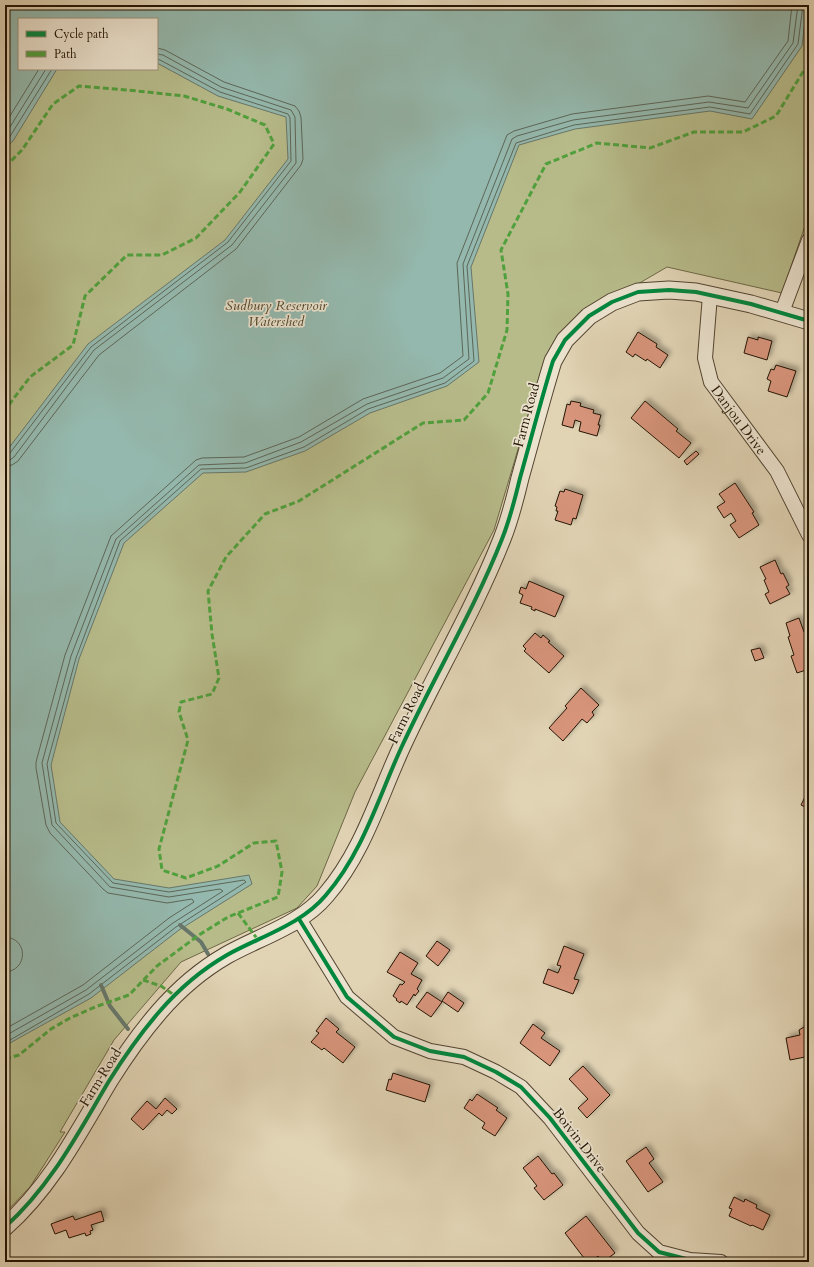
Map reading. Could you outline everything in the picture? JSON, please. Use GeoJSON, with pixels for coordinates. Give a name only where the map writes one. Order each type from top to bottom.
{"type":"FeatureCollection","features":[{"type":"Feature","properties":{"kind":"street"},"geometry":{"type":"LineString","coordinates":[[782,312],[809,240]]}},
{"type":"Feature","properties":{"kind":"street","name":"Farm Road"},"geometry":{"type":"LineString","coordinates":[[5,1227],[50,1179],[125,1056],[142,1032],[177,992],[202,971],[227,955],[299,919],[325,897],[342,874],[357,850],[403,744],[481,589],[495,556],[510,516],[551,367],[565,340],[589,316],[612,302],[638,292],[669,290],[696,292],[723,297],[782,312],[809,321]]}},
{"type":"Feature","properties":{"kind":"street","name":"Danjou Drive"},"geometry":{"type":"LineString","coordinates":[[710,295],[705,358],[711,382],[777,471],[809,535]]}},
{"type":"Feature","properties":{"kind":"street","name":"Boivin Drive"},"geometry":{"type":"LineString","coordinates":[[299,919],[347,997],[394,1037],[430,1051],[464,1057],[496,1072],[521,1087],[550,1118],[638,1233],[659,1252],[690,1260],[721,1262]]}},
{"type":"Feature","properties":{"kind":"green space","name":"Sudbury Reservoir Watershed"},"geometry":{"type":"Polygon","coordinates":[[[5,5],[809,5],[809,214],[782,293],[667,267],[573,322],[530,409],[494,530],[355,792],[317,886],[297,908],[181,962],[114,1040],[60,1132],[65,1132],[30,1187],[5,1213],[5,5]]]}},
{"type":"Feature","properties":{"kind":"water"},"geometry":{"type":"Polygon","coordinates":[[[5,5],[807,5],[802,46],[752,119],[710,111],[575,129],[519,145],[471,267],[479,362],[447,386],[370,413],[305,451],[246,472],[203,473],[124,543],[79,659],[51,765],[60,822],[114,879],[169,888],[249,875],[252,884],[179,930],[91,998],[10,1043],[5,1048],[5,963],[8,953],[5,951],[5,453],[88,344],[225,240],[288,159],[286,117],[218,96],[158,64],[158,18],[18,18],[18,70],[56,70],[13,141],[5,148],[5,5]]]}},
{"type":"Feature","properties":{"kind":"building"},"geometry":{"type":"Polygon","coordinates":[[[638,332],[657,344],[656,347],[668,355],[660,368],[647,359],[646,361],[635,354],[633,357],[626,352],[638,332]]]}},
{"type":"Feature","properties":{"kind":"building"},"geometry":{"type":"Polygon","coordinates":[[[748,337],[758,340],[758,337],[772,341],[767,360],[744,353],[748,337]]]}},
{"type":"Feature","properties":{"kind":"building"},"geometry":{"type":"Polygon","coordinates":[[[776,365],[796,371],[787,397],[768,391],[771,381],[767,379],[771,369],[774,370],[776,365]]]}},
{"type":"Feature","properties":{"kind":"building"},"geometry":{"type":"Polygon","coordinates":[[[571,401],[581,403],[580,406],[594,410],[593,413],[601,415],[597,436],[579,431],[581,422],[575,420],[573,428],[562,425],[567,404],[570,405],[571,401]]]}},
{"type":"Feature","properties":{"kind":"building"},"geometry":{"type":"Polygon","coordinates":[[[645,401],[678,429],[676,431],[691,443],[679,458],[631,418],[645,401]]]}},
{"type":"Feature","properties":{"kind":"building"},"geometry":{"type":"Polygon","coordinates":[[[696,451],[699,454],[687,465],[684,461],[696,451]]]}},
{"type":"Feature","properties":{"kind":"building"},"geometry":{"type":"Polygon","coordinates":[[[735,483],[754,512],[752,513],[759,525],[739,538],[730,525],[736,521],[731,513],[724,518],[717,507],[725,502],[719,494],[735,483]]]}},
{"type":"Feature","properties":{"kind":"building"},"geometry":{"type":"Polygon","coordinates":[[[565,489],[583,495],[576,519],[573,518],[571,525],[555,520],[558,511],[556,511],[557,507],[555,506],[560,491],[564,492],[565,489]]]}},
{"type":"Feature","properties":{"kind":"building"},"geometry":{"type":"Polygon","coordinates":[[[775,560],[781,574],[783,573],[789,585],[786,587],[790,594],[770,604],[765,594],[769,592],[764,580],[766,579],[760,567],[775,560]]]}},
{"type":"Feature","properties":{"kind":"building"},"geometry":{"type":"Polygon","coordinates":[[[529,581],[564,596],[555,617],[535,609],[535,611],[531,609],[532,607],[520,603],[523,595],[519,593],[521,587],[526,589],[529,581]]]}},
{"type":"Feature","properties":{"kind":"building"},"geometry":{"type":"Polygon","coordinates":[[[799,618],[804,632],[807,631],[809,638],[809,669],[797,673],[791,656],[794,655],[788,637],[790,636],[786,623],[799,618]]]}},
{"type":"Feature","properties":{"kind":"building"},"geometry":{"type":"Polygon","coordinates":[[[535,633],[541,638],[543,635],[550,641],[548,642],[564,656],[549,673],[524,651],[526,649],[523,646],[535,633]]]}},
{"type":"Feature","properties":{"kind":"building"},"geometry":{"type":"Polygon","coordinates":[[[760,648],[764,658],[755,661],[751,650],[760,648]]]}},
{"type":"Feature","properties":{"kind":"building"},"geometry":{"type":"Polygon","coordinates":[[[581,688],[599,705],[592,712],[594,715],[587,723],[582,719],[563,741],[549,728],[567,708],[565,706],[581,688]]]}},
{"type":"Feature","properties":{"kind":"building"},"geometry":{"type":"Polygon","coordinates":[[[809,789],[809,809],[801,805],[809,789]]]}},
{"type":"Feature","properties":{"kind":"building"},"geometry":{"type":"Polygon","coordinates":[[[437,941],[450,950],[438,966],[426,956],[437,941]]]}},
{"type":"Feature","properties":{"kind":"building"},"geometry":{"type":"Polygon","coordinates":[[[564,946],[584,954],[574,979],[579,980],[573,994],[543,983],[548,969],[558,973],[561,966],[557,965],[564,946]]]}},
{"type":"Feature","properties":{"kind":"building"},"geometry":{"type":"Polygon","coordinates":[[[400,952],[418,963],[411,974],[422,980],[417,989],[419,991],[415,996],[414,994],[407,1005],[401,1001],[400,1003],[393,996],[400,984],[402,985],[405,982],[387,972],[400,952]]]}},
{"type":"Feature","properties":{"kind":"building"},"geometry":{"type":"Polygon","coordinates":[[[427,992],[442,1002],[431,1017],[416,1007],[427,992]]]}},
{"type":"Feature","properties":{"kind":"building"},"geometry":{"type":"Polygon","coordinates":[[[448,992],[464,1003],[458,1012],[442,1001],[448,992]]]}},
{"type":"Feature","properties":{"kind":"building"},"geometry":{"type":"Polygon","coordinates":[[[326,1018],[339,1029],[336,1032],[355,1047],[343,1063],[324,1048],[322,1050],[311,1042],[319,1033],[316,1031],[326,1018]]]}},
{"type":"Feature","properties":{"kind":"building"},"geometry":{"type":"Polygon","coordinates":[[[533,1024],[545,1033],[541,1038],[560,1051],[550,1066],[520,1043],[533,1024]]]}},
{"type":"Feature","properties":{"kind":"building"},"geometry":{"type":"Polygon","coordinates":[[[809,1024],[809,1051],[805,1053],[805,1057],[790,1060],[786,1038],[800,1035],[799,1030],[809,1024]]]}},
{"type":"Feature","properties":{"kind":"building"},"geometry":{"type":"Polygon","coordinates":[[[583,1066],[610,1095],[587,1118],[578,1108],[588,1099],[569,1079],[583,1066]]]}},
{"type":"Feature","properties":{"kind":"building"},"geometry":{"type":"Polygon","coordinates":[[[393,1073],[430,1085],[425,1102],[386,1090],[389,1079],[391,1080],[393,1073]]]}},
{"type":"Feature","properties":{"kind":"building"},"geometry":{"type":"Polygon","coordinates":[[[477,1094],[498,1108],[496,1110],[507,1118],[495,1136],[482,1128],[485,1123],[464,1108],[470,1099],[472,1101],[477,1094]]]}},
{"type":"Feature","properties":{"kind":"building"},"geometry":{"type":"Polygon","coordinates":[[[165,1098],[177,1109],[172,1114],[167,1110],[162,1116],[159,1113],[143,1130],[131,1119],[147,1101],[156,1109],[165,1098]]]}},
{"type":"Feature","properties":{"kind":"building"},"geometry":{"type":"Polygon","coordinates":[[[646,1147],[654,1159],[649,1163],[663,1182],[648,1192],[626,1161],[646,1147]]]}},
{"type":"Feature","properties":{"kind":"building"},"geometry":{"type":"Polygon","coordinates":[[[538,1156],[563,1185],[544,1200],[534,1188],[537,1186],[523,1168],[538,1156]]]}},
{"type":"Feature","properties":{"kind":"building"},"geometry":{"type":"Polygon","coordinates":[[[734,1197],[744,1202],[745,1199],[757,1205],[756,1208],[770,1215],[763,1230],[729,1216],[732,1209],[729,1208],[734,1197]]]}},
{"type":"Feature","properties":{"kind":"building"},"geometry":{"type":"Polygon","coordinates":[[[101,1211],[104,1221],[91,1225],[93,1230],[90,1231],[91,1234],[86,1236],[85,1233],[69,1238],[66,1230],[55,1234],[51,1224],[73,1216],[75,1220],[101,1211]]]}},
{"type":"Feature","properties":{"kind":"building"},"geometry":{"type":"Polygon","coordinates":[[[586,1216],[615,1253],[603,1262],[598,1256],[591,1262],[587,1262],[565,1233],[586,1216]]]}},
{"type":"Feature","properties":{"kind":"waterway"},"geometry":{"type":"LineString","coordinates":[[180,925],[201,942],[208,954]]}},
{"type":"Feature","properties":{"kind":"waterway"},"geometry":{"type":"LineString","coordinates":[[101,985],[110,1006],[128,1029]]}},
{"type":"Feature","properties":{"kind":"marked path"},"geometry":{"type":"LineString","coordinates":[[5,1059],[19,1055],[51,1029],[70,1018],[129,995],[157,966],[199,935],[228,917],[278,897],[282,872],[276,841],[254,843],[218,866],[186,878],[162,870],[159,849],[188,740],[179,712],[181,702],[212,694],[219,678],[212,634],[208,591],[226,557],[265,514],[299,501],[423,423],[464,420],[488,393],[507,330],[508,294],[501,250],[546,164],[597,143],[650,148],[694,132],[743,132],[776,116],[809,62]]}},
{"type":"Feature","properties":{"kind":"marked path"},"geometry":{"type":"LineString","coordinates":[[5,167],[22,150],[53,104],[79,86],[184,96],[227,109],[265,125],[274,144],[240,192],[196,238],[162,255],[127,255],[85,296],[73,345],[30,377],[5,410]]}},
{"type":"Feature","properties":{"kind":"marked path"},"geometry":{"type":"LineString","coordinates":[[238,913],[258,940]]}},
{"type":"Feature","properties":{"kind":"marked path"},"geometry":{"type":"LineString","coordinates":[[143,980],[161,986],[174,995]]}},
{"type":"Feature","properties":{"kind":"cycle path"},"geometry":{"type":"LineString","coordinates":[[5,1227],[36,1194],[63,1158],[120,1063],[166,1004],[190,981],[217,961],[280,929],[305,914],[326,895],[351,860],[370,822],[394,763],[415,718],[467,617],[502,539],[512,509],[553,361],[565,340],[589,316],[612,302],[638,292],[669,290],[696,292],[751,304],[809,321]]}},
{"type":"Feature","properties":{"kind":"cycle path"},"geometry":{"type":"LineString","coordinates":[[299,919],[347,997],[394,1037],[430,1051],[464,1057],[496,1072],[521,1087],[550,1118],[638,1233],[659,1252],[690,1260],[721,1262]]}}]}
